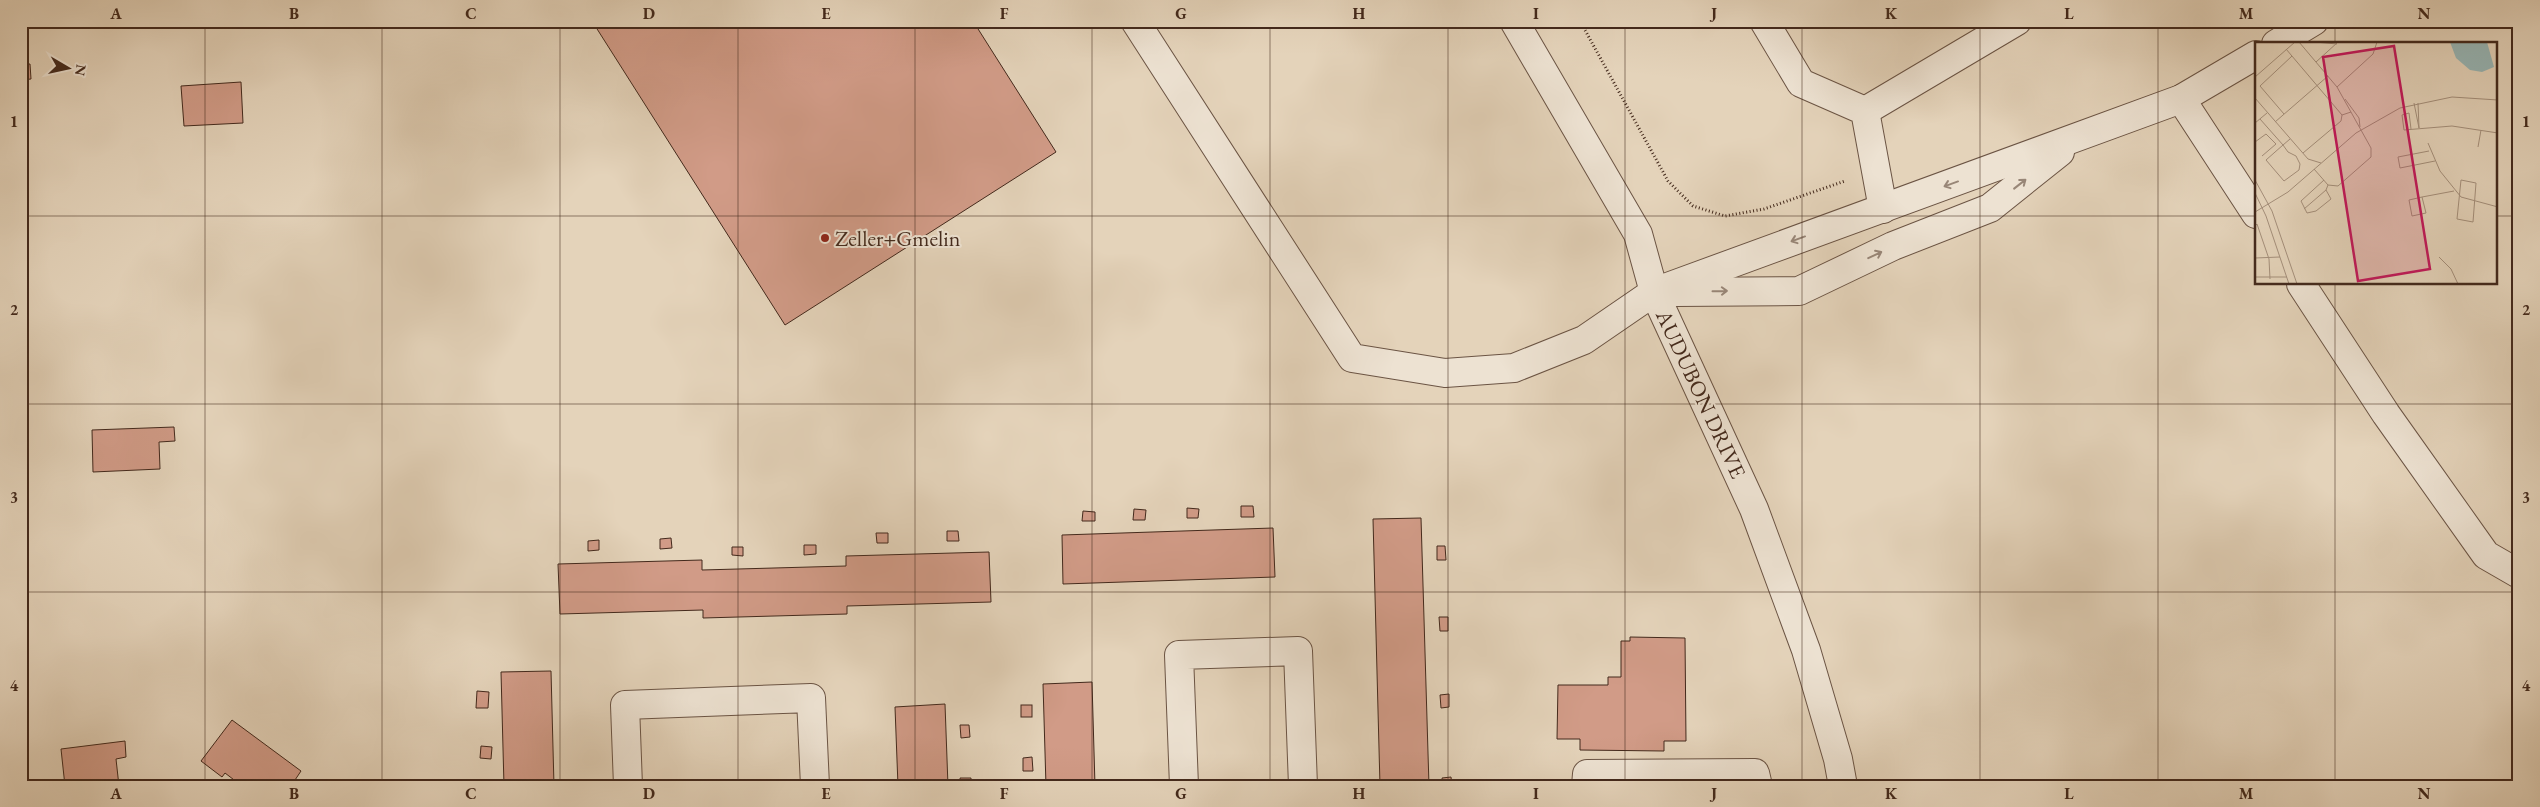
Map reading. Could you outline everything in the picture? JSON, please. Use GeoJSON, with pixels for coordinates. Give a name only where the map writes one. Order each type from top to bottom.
{"type":"FeatureCollection","features":[{"type":"Feature","properties":{"kind":"street"},"geometry":{"type":"LineString","coordinates":[[1135,21],[1352,358],[1445,373],[1514,368],[1584,340],[1654,292],[2182,99],[2255,56]]}},
{"type":"Feature","properties":{"kind":"street","name":"AUDUBON DRIVE"},"geometry":{"type":"LineString","coordinates":[[1514,21],[1638,234],[1654,292],[1754,509],[1806,650],[1838,759],[1843,786]]}},
{"type":"Feature","properties":{"kind":"street"},"geometry":{"type":"LineString","coordinates":[[1764,21],[1801,83],[1865,111]]}},
{"type":"Feature","properties":{"kind":"street"},"geometry":{"type":"LineString","coordinates":[[1865,111],[2016,21]]}},
{"type":"Feature","properties":{"kind":"street"},"geometry":{"type":"LineString","coordinates":[[2279,42],[2314,21]]}},
{"type":"Feature","properties":{"kind":"street"},"geometry":{"type":"LineString","coordinates":[[2182,99],[2255,212]]}},
{"type":"Feature","properties":{"kind":"street"},"geometry":{"type":"LineString","coordinates":[[1865,111],[1883,208]]}},
{"type":"Feature","properties":{"kind":"street"},"geometry":{"type":"LineString","coordinates":[[1654,292],[1799,291],[1893,246],[1990,208],[2079,137]]}},
{"type":"Feature","properties":{"kind":"street"},"geometry":{"type":"LineString","coordinates":[[2302,285],[2386,414],[2486,555],[2519,574]]}},
{"type":"Feature","properties":{"kind":"street"},"geometry":{"type":"LineString","coordinates":[[1184,786],[1179,655],[1298,651],[1303,786]]}},
{"type":"Feature","properties":{"kind":"street"},"geometry":{"type":"LineString","coordinates":[[628,786],[625,705],[811,698],[815,786]]}},
{"type":"Feature","properties":{"kind":"street"},"geometry":{"type":"LineString","coordinates":[[1586,786],[1587,774],[1755,773],[1758,786]]}},
{"type":"Feature","properties":{"kind":"path"},"geometry":{"type":"LineString","coordinates":[[1580,21],[1668,181],[1693,206],[1725,216],[1764,209],[1846,181]]}},
{"type":"Feature","properties":{"kind":"building"},"geometry":{"type":"Polygon","coordinates":[[[21,21],[25,21],[27,64],[30,64],[31,79],[21,80],[21,21]]]}},
{"type":"Feature","properties":{"kind":"building","name":"Zeller+Gmelin"},"geometry":{"type":"Polygon","coordinates":[[[592,21],[973,21],[1056,152],[785,325],[592,21]]]}},
{"type":"Feature","properties":{"kind":"building"},"geometry":{"type":"Polygon","coordinates":[[[241,82],[243,123],[184,126],[181,86],[241,82]]]}},
{"type":"Feature","properties":{"kind":"building"},"geometry":{"type":"Polygon","coordinates":[[[174,427],[175,441],[159,442],[160,469],[93,472],[92,430],[174,427]]]}},
{"type":"Feature","properties":{"kind":"building"},"geometry":{"type":"Polygon","coordinates":[[[1241,506],[1253,506],[1254,517],[1241,517],[1241,506]]]}},
{"type":"Feature","properties":{"kind":"building"},"geometry":{"type":"Polygon","coordinates":[[[1187,508],[1199,509],[1198,518],[1187,518],[1187,508]]]}},
{"type":"Feature","properties":{"kind":"building"},"geometry":{"type":"Polygon","coordinates":[[[1134,509],[1146,510],[1145,520],[1133,520],[1134,509]]]}},
{"type":"Feature","properties":{"kind":"building"},"geometry":{"type":"Polygon","coordinates":[[[1083,511],[1095,512],[1095,521],[1082,521],[1083,511]]]}},
{"type":"Feature","properties":{"kind":"building"},"geometry":{"type":"Polygon","coordinates":[[[1421,518],[1429,786],[1380,786],[1373,519],[1421,518]]]}},
{"type":"Feature","properties":{"kind":"building"},"geometry":{"type":"Polygon","coordinates":[[[1273,528],[1275,577],[1063,584],[1062,535],[1273,528]]]}},
{"type":"Feature","properties":{"kind":"building"},"geometry":{"type":"Polygon","coordinates":[[[947,531],[958,531],[959,541],[947,541],[947,531]]]}},
{"type":"Feature","properties":{"kind":"building"},"geometry":{"type":"Polygon","coordinates":[[[876,533],[888,533],[888,543],[877,543],[876,533]]]}},
{"type":"Feature","properties":{"kind":"building"},"geometry":{"type":"Polygon","coordinates":[[[671,538],[672,548],[660,549],[660,539],[671,538]]]}},
{"type":"Feature","properties":{"kind":"building"},"geometry":{"type":"Polygon","coordinates":[[[599,540],[599,550],[588,551],[588,541],[599,540]]]}},
{"type":"Feature","properties":{"kind":"building"},"geometry":{"type":"Polygon","coordinates":[[[804,545],[816,545],[816,554],[804,555],[804,545]]]}},
{"type":"Feature","properties":{"kind":"building"},"geometry":{"type":"Polygon","coordinates":[[[1437,546],[1445,546],[1446,560],[1437,560],[1437,546]]]}},
{"type":"Feature","properties":{"kind":"building"},"geometry":{"type":"Polygon","coordinates":[[[732,547],[743,547],[743,556],[732,555],[732,547]]]}},
{"type":"Feature","properties":{"kind":"building"},"geometry":{"type":"Polygon","coordinates":[[[989,552],[991,602],[847,606],[847,614],[703,618],[703,610],[560,614],[558,564],[702,560],[702,570],[846,566],[846,556],[989,552]]]}},
{"type":"Feature","properties":{"kind":"building"},"geometry":{"type":"Polygon","coordinates":[[[1439,617],[1448,617],[1448,631],[1440,631],[1439,617]]]}},
{"type":"Feature","properties":{"kind":"building"},"geometry":{"type":"Polygon","coordinates":[[[1630,637],[1685,638],[1686,741],[1664,741],[1664,751],[1580,750],[1580,739],[1557,739],[1558,685],[1608,685],[1608,677],[1621,677],[1621,641],[1630,641],[1630,637]]]}},
{"type":"Feature","properties":{"kind":"building"},"geometry":{"type":"Polygon","coordinates":[[[551,671],[554,786],[504,786],[501,672],[551,671]]]}},
{"type":"Feature","properties":{"kind":"building"},"geometry":{"type":"Polygon","coordinates":[[[1092,682],[1095,786],[1046,786],[1043,684],[1092,682]]]}},
{"type":"Feature","properties":{"kind":"building"},"geometry":{"type":"Polygon","coordinates":[[[477,691],[489,692],[488,708],[476,708],[477,691]]]}},
{"type":"Feature","properties":{"kind":"building"},"geometry":{"type":"Polygon","coordinates":[[[1449,694],[1449,707],[1441,708],[1440,695],[1449,694]]]}},
{"type":"Feature","properties":{"kind":"building"},"geometry":{"type":"Polygon","coordinates":[[[945,704],[948,786],[898,786],[895,707],[945,704]]]}},
{"type":"Feature","properties":{"kind":"building"},"geometry":{"type":"Polygon","coordinates":[[[1021,705],[1032,705],[1032,717],[1021,717],[1021,705]]]}},
{"type":"Feature","properties":{"kind":"building"},"geometry":{"type":"Polygon","coordinates":[[[232,720],[301,771],[291,786],[242,786],[225,773],[222,777],[201,761],[232,720]]]}},
{"type":"Feature","properties":{"kind":"building"},"geometry":{"type":"Polygon","coordinates":[[[960,725],[969,725],[970,737],[961,738],[960,725]]]}},
{"type":"Feature","properties":{"kind":"building"},"geometry":{"type":"Polygon","coordinates":[[[125,741],[126,757],[116,759],[119,786],[65,786],[61,749],[125,741]]]}},
{"type":"Feature","properties":{"kind":"building"},"geometry":{"type":"Polygon","coordinates":[[[481,746],[492,747],[491,759],[480,758],[481,746]]]}},
{"type":"Feature","properties":{"kind":"building"},"geometry":{"type":"Polygon","coordinates":[[[1032,757],[1033,771],[1023,771],[1023,758],[1032,757]]]}},
{"type":"Feature","properties":{"kind":"building"},"geometry":{"type":"Polygon","coordinates":[[[1451,777],[1452,786],[1443,786],[1442,778],[1451,777]]]}},
{"type":"Feature","properties":{"kind":"building"},"geometry":{"type":"Polygon","coordinates":[[[960,778],[971,778],[971,786],[961,786],[960,778]]]}},
{"type":"Feature","properties":{"kind":"place","name":"Zeller+Gmelin"},"geometry":{"type":"Point","coordinates":[825,238]}}]}
